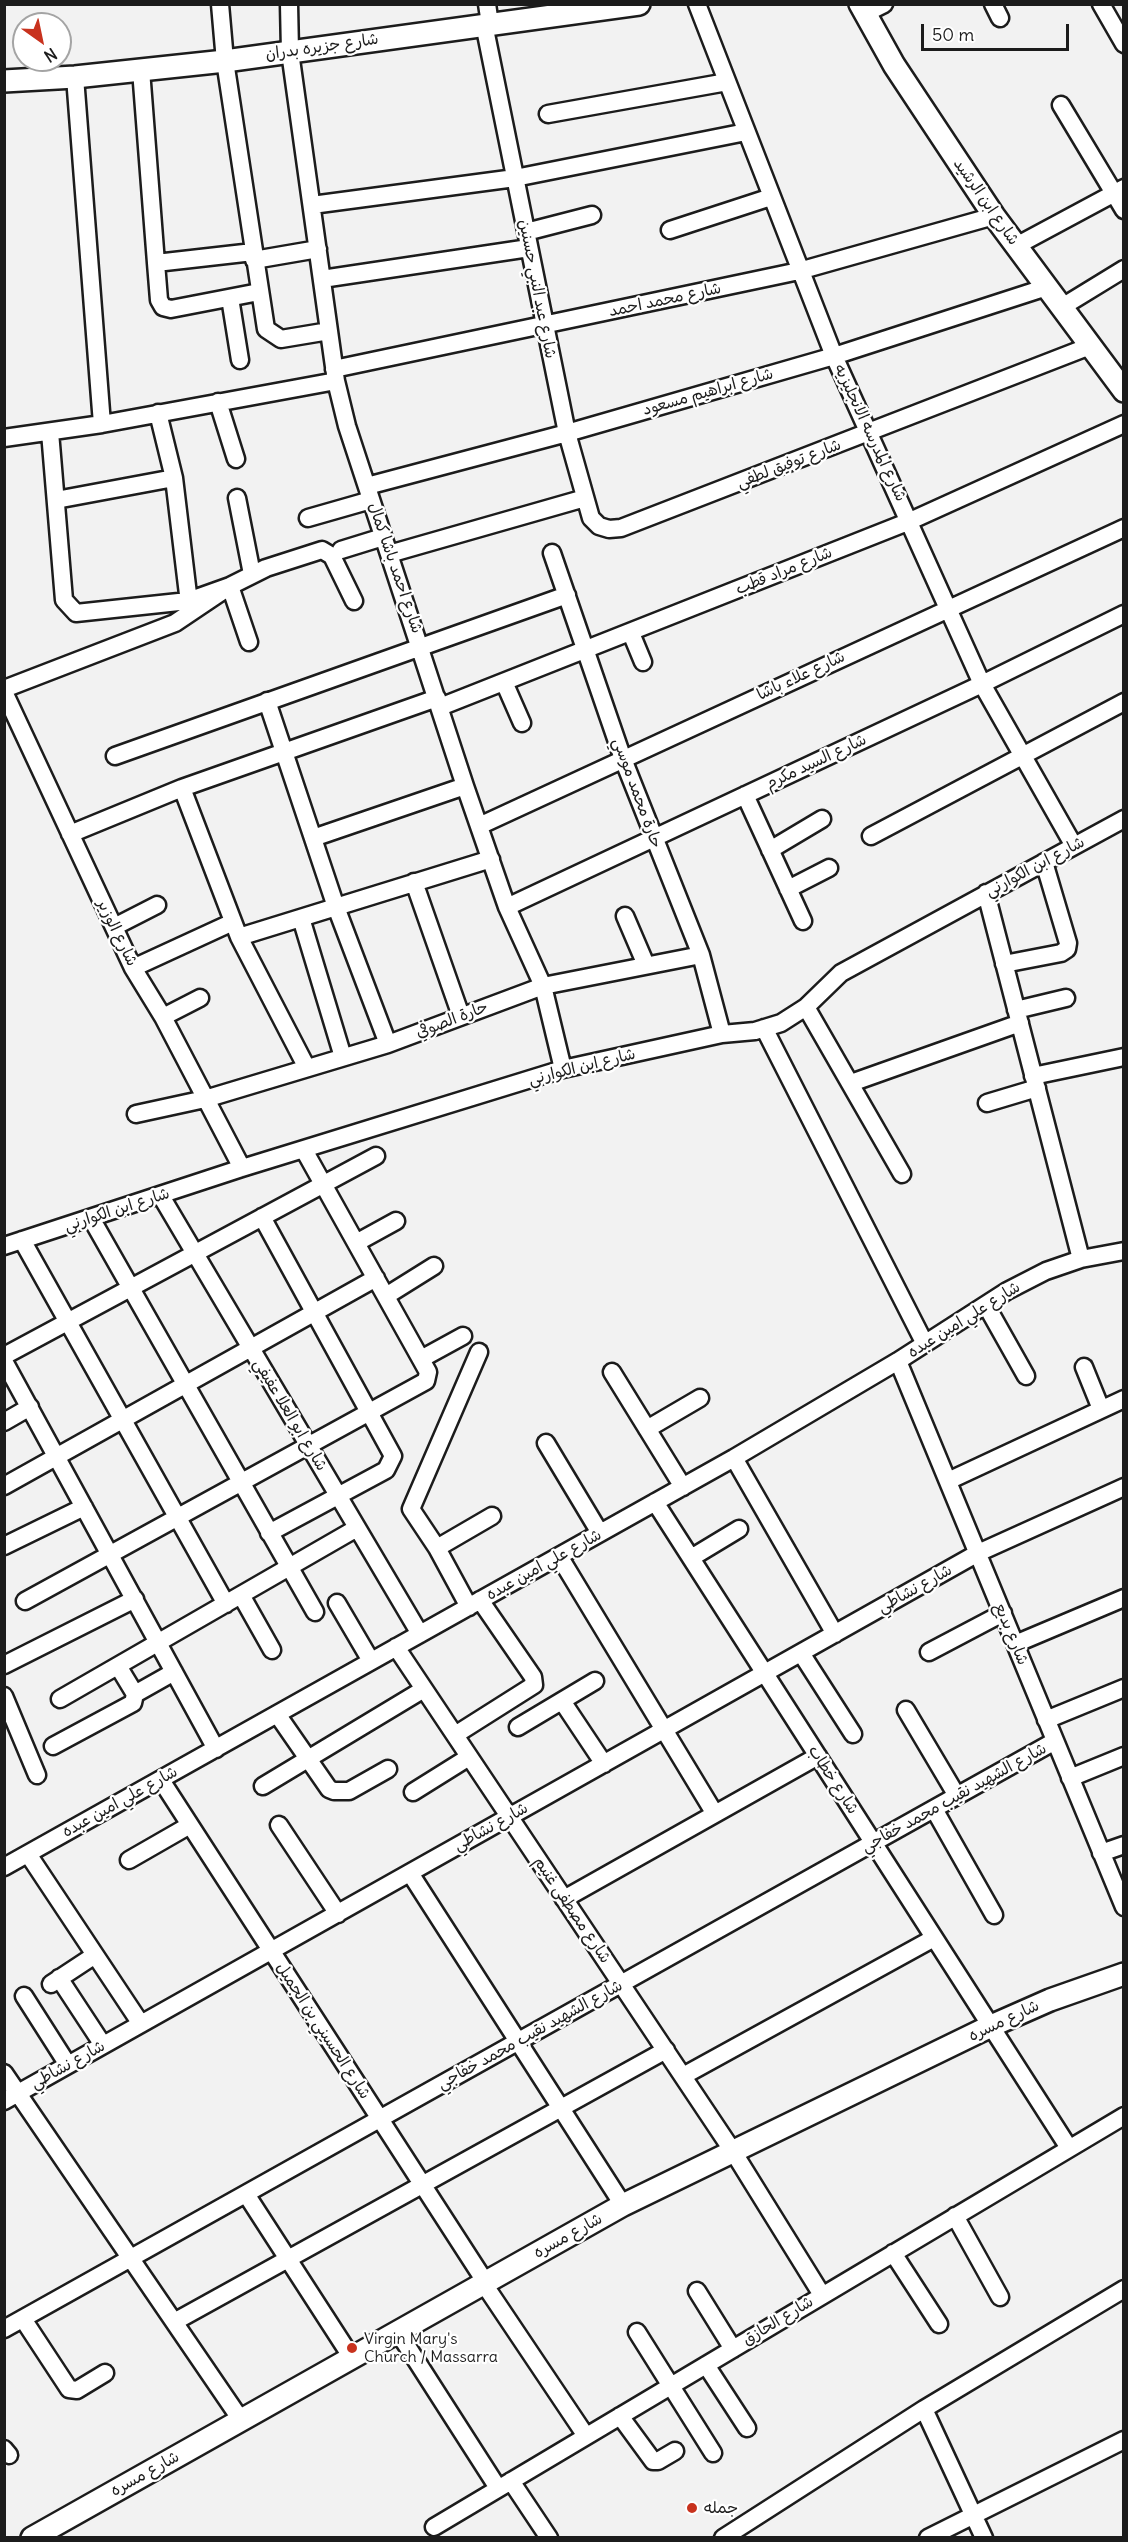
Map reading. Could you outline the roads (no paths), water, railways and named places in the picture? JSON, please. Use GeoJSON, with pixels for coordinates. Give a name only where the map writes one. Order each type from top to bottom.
{"type":"FeatureCollection","features":[{"type":"Feature","properties":{"kind":"street"},"geometry":{"type":"LineString","coordinates":[[220,4],[225,61],[266,329],[281,339],[328,331]]}},
{"type":"Feature","properties":{"kind":"street","name":"شارع احمد باشا كمال"},"geometry":{"type":"LineString","coordinates":[[289,4],[290,52],[335,375],[369,493],[465,786],[507,907],[543,986],[563,1069]]}},
{"type":"Feature","properties":{"kind":"street","name":"شارع جزيره بدران"},"geometry":{"type":"LineString","coordinates":[[4,81],[75,77],[225,61],[487,18],[639,4]]}},
{"type":"Feature","properties":{"kind":"street","name":"شارع المدرسه الانجليزيه"},"geometry":{"type":"LineString","coordinates":[[697,4],[834,356],[982,684],[1074,846]]}},
{"type":"Feature","properties":{"kind":"street"},"geometry":{"type":"LineString","coordinates":[[862,9],[884,4]]}},
{"type":"Feature","properties":{"kind":"street"},"geometry":{"type":"LineString","coordinates":[[1101,4],[1118,22],[1124,44]]}},
{"type":"Feature","properties":{"kind":"street","name":"شارع ابن الرشيد"},"geometry":{"type":"LineString","coordinates":[[862,9],[894,65],[994,216],[1090,346],[1117,368],[1124,391]]}},
{"type":"Feature","properties":{"kind":"street","name":"شارع عبد النبي حسنين"},"geometry":{"type":"LineString","coordinates":[[487,18],[515,178],[567,433],[591,518],[599,526],[609,530],[621,528]]}},
{"type":"Feature","properties":{"kind":"street"},"geometry":{"type":"LineString","coordinates":[[141,70],[159,300],[163,307],[171,309],[259,292]]}},
{"type":"Feature","properties":{"kind":"street"},"geometry":{"type":"LineString","coordinates":[[75,77],[102,424]]}},
{"type":"Feature","properties":{"kind":"street"},"geometry":{"type":"LineString","coordinates":[[548,114],[727,82]]}},
{"type":"Feature","properties":{"kind":"street"},"geometry":{"type":"LineString","coordinates":[[1061,105],[1119,190],[1124,210]]}},
{"type":"Feature","properties":{"kind":"street"},"geometry":{"type":"LineString","coordinates":[[312,206],[515,178],[746,132]]}},
{"type":"Feature","properties":{"kind":"street"},"geometry":{"type":"LineString","coordinates":[[1016,246],[1119,190]]}},
{"type":"Feature","properties":{"kind":"street"},"geometry":{"type":"LineString","coordinates":[[670,230],[771,197]]}},
{"type":"Feature","properties":{"kind":"street"},"geometry":{"type":"LineString","coordinates":[[322,279],[527,240],[592,215]]}},
{"type":"Feature","properties":{"kind":"street","name":"شارع محمد احمد"},"geometry":{"type":"LineString","coordinates":[[4,438],[102,424],[218,402],[544,326],[799,271],[994,216]]}},
{"type":"Feature","properties":{"kind":"street"},"geometry":{"type":"LineString","coordinates":[[156,263],[318,249]]}},
{"type":"Feature","properties":{"kind":"street"},"geometry":{"type":"LineString","coordinates":[[1062,307],[1124,269]]}},
{"type":"Feature","properties":{"kind":"street","name":"شارع ابراهيم مسعود"},"geometry":{"type":"LineString","coordinates":[[308,518],[369,493],[834,356],[1047,287]]}},
{"type":"Feature","properties":{"kind":"street"},"geometry":{"type":"LineString","coordinates":[[230,298],[240,360]]}},
{"type":"Feature","properties":{"kind":"street","name":"شارع توفيق لطفي"},"geometry":{"type":"LineString","coordinates":[[621,528],[1090,346]]}},
{"type":"Feature","properties":{"kind":"street"},"geometry":{"type":"LineString","coordinates":[[218,402],[236,459]]}},
{"type":"Feature","properties":{"kind":"street"},"geometry":{"type":"LineString","coordinates":[[158,413],[174,478],[189,608]]}},
{"type":"Feature","properties":{"kind":"street","name":"شارع مراد قطب"},"geometry":{"type":"LineString","coordinates":[[70,834],[182,788],[284,751],[504,682],[631,633],[910,521],[1124,424]]}},
{"type":"Feature","properties":{"kind":"street"},"geometry":{"type":"LineString","coordinates":[[50,432],[64,600],[76,613],[189,608]]}},
{"type":"Feature","properties":{"kind":"street"},"geometry":{"type":"LineString","coordinates":[[56,500],[174,478]]}},
{"type":"Feature","properties":{"kind":"street"},"geometry":{"type":"LineString","coordinates":[[237,498],[252,574]]}},
{"type":"Feature","properties":{"kind":"street"},"geometry":{"type":"LineString","coordinates":[[389,554],[585,498]]}},
{"type":"Feature","properties":{"kind":"street","name":"شارع علاء باشا"},"geometry":{"type":"LineString","coordinates":[[479,826],[1124,528]]}},
{"type":"Feature","properties":{"kind":"street"},"geometry":{"type":"LineString","coordinates":[[340,550],[383,537]]}},
{"type":"Feature","properties":{"kind":"street"},"geometry":{"type":"LineString","coordinates":[[4,690],[189,608],[252,574],[326,551],[332,556],[354,601]]}},
{"type":"Feature","properties":{"kind":"street","name":"حارة محمد موسي"},"geometry":{"type":"LineString","coordinates":[[552,553],[623,759],[701,955],[722,1034]]}},
{"type":"Feature","properties":{"kind":"street"},"geometry":{"type":"LineString","coordinates":[[230,586],[249,642]]}},
{"type":"Feature","properties":{"kind":"street"},"geometry":{"type":"LineString","coordinates":[[115,756],[567,595]]}},
{"type":"Feature","properties":{"kind":"street","name":"شارع السيد مكرم"},"geometry":{"type":"LineString","coordinates":[[507,907],[982,684],[1124,614]]}},
{"type":"Feature","properties":{"kind":"street"},"geometry":{"type":"LineString","coordinates":[[631,633],[644,662]]}},
{"type":"Feature","properties":{"kind":"street"},"geometry":{"type":"LineString","coordinates":[[504,682],[522,723]]}},
{"type":"Feature","properties":{"kind":"street","name":"شارع الوزير"},"geometry":{"type":"LineString","coordinates":[[4,690],[134,968],[163,1017],[242,1168]]}},
{"type":"Feature","properties":{"kind":"street"},"geometry":{"type":"LineString","coordinates":[[267,701],[336,907],[388,1044]]}},
{"type":"Feature","properties":{"kind":"street"},"geometry":{"type":"LineString","coordinates":[[871,836],[1124,702]]}},
{"type":"Feature","properties":{"kind":"street"},"geometry":{"type":"LineString","coordinates":[[313,838],[465,786]]}},
{"type":"Feature","properties":{"kind":"street"},"geometry":{"type":"LineString","coordinates":[[182,788],[236,929],[307,1068]]}},
{"type":"Feature","properties":{"kind":"street"},"geometry":{"type":"LineString","coordinates":[[745,795],[803,921]]}},
{"type":"Feature","properties":{"kind":"street"},"geometry":{"type":"LineString","coordinates":[[770,850],[822,819]]}},
{"type":"Feature","properties":{"kind":"street","name":"شارع ابن الكوارني"},"geometry":{"type":"LineString","coordinates":[[4,1246],[242,1168],[563,1069],[781,1023],[806,1007],[841,973],[1124,819]]}},
{"type":"Feature","properties":{"kind":"street"},"geometry":{"type":"LineString","coordinates":[[134,968],[236,929],[301,918],[491,859]]}},
{"type":"Feature","properties":{"kind":"street"},"geometry":{"type":"LineString","coordinates":[[1004,964],[1061,953],[1067,949],[1068,943],[1044,862]]}},
{"type":"Feature","properties":{"kind":"street"},"geometry":{"type":"LineString","coordinates":[[788,889],[830,868]]}},
{"type":"Feature","properties":{"kind":"street"},"geometry":{"type":"LineString","coordinates":[[414,882],[461,1016]]}},
{"type":"Feature","properties":{"kind":"street"},"geometry":{"type":"LineString","coordinates":[[986,893],[1081,1259]]}},
{"type":"Feature","properties":{"kind":"street"},"geometry":{"type":"LineString","coordinates":[[114,927],[157,905]]}},
{"type":"Feature","properties":{"kind":"street"},"geometry":{"type":"LineString","coordinates":[[625,916],[646,965]]}},
{"type":"Feature","properties":{"kind":"street"},"geometry":{"type":"LineString","coordinates":[[301,918],[343,1057]]}},
{"type":"Feature","properties":{"kind":"street","name":"حارة الصوفي"},"geometry":{"type":"LineString","coordinates":[[136,1114],[205,1098],[388,1044],[543,986],[701,955]]}},
{"type":"Feature","properties":{"kind":"street"},"geometry":{"type":"LineString","coordinates":[[163,1017],[200,998]]}},
{"type":"Feature","properties":{"kind":"street"},"geometry":{"type":"LineString","coordinates":[[851,1083],[1066,998]]}},
{"type":"Feature","properties":{"kind":"street"},"geometry":{"type":"LineString","coordinates":[[806,1007],[902,1174]]}},
{"type":"Feature","properties":{"kind":"street"},"geometry":{"type":"LineString","coordinates":[[764,1028],[925,1344]]}},
{"type":"Feature","properties":{"kind":"street"},"geometry":{"type":"LineString","coordinates":[[987,1103],[1035,1082],[1124,1057]]}},
{"type":"Feature","properties":{"kind":"street"},"geometry":{"type":"LineString","coordinates":[[25,1601],[426,1381],[424,1365],[304,1150]]}},
{"type":"Feature","properties":{"kind":"street"},"geometry":{"type":"LineString","coordinates":[[216,1749],[4,1358],[376,1156]]}},
{"type":"Feature","properties":{"kind":"street","name":"شارع ابو العلا عفيفي"},"geometry":{"type":"LineString","coordinates":[[160,1196],[420,1634]]}},
{"type":"Feature","properties":{"kind":"street"},"geometry":{"type":"LineString","coordinates":[[262,1217],[392,1451],[393,1461],[386,1470],[269,1533]]}},
{"type":"Feature","properties":{"kind":"street"},"geometry":{"type":"LineString","coordinates":[[91,1218],[315,1612]]}},
{"type":"Feature","properties":{"kind":"street"},"geometry":{"type":"LineString","coordinates":[[356,1243],[396,1221]]}},
{"type":"Feature","properties":{"kind":"street"},"geometry":{"type":"LineString","coordinates":[[22,1240],[226,1604]]}},
{"type":"Feature","properties":{"kind":"street","name":"شارع علي امين عبده"},"geometry":{"type":"LineString","coordinates":[[4,1867],[734,1458],[1046,1271],[1081,1259],[1124,1251]]}},
{"type":"Feature","properties":{"kind":"street"},"geometry":{"type":"LineString","coordinates":[[386,1296],[434,1266]]}},
{"type":"Feature","properties":{"kind":"street"},"geometry":{"type":"LineString","coordinates":[[4,1486],[376,1278]]}},
{"type":"Feature","properties":{"kind":"street"},"geometry":{"type":"LineString","coordinates":[[986,1305],[1026,1376]]}},
{"type":"Feature","properties":{"kind":"street"},"geometry":{"type":"LineString","coordinates":[[424,1365],[463,1335]]}},
{"type":"Feature","properties":{"kind":"street"},"geometry":{"type":"LineString","coordinates":[[454,1735],[534,1685],[533,1677],[474,1604],[412,1513],[411,1506],[479,1352]]}},
{"type":"Feature","properties":{"kind":"street","name":"شارع بديع"},"geometry":{"type":"LineString","coordinates":[[898,1361],[1124,1907]]}},
{"type":"Feature","properties":{"kind":"street"},"geometry":{"type":"LineString","coordinates":[[1084,1367],[1101,1409]]}},
{"type":"Feature","properties":{"kind":"street"},"geometry":{"type":"LineString","coordinates":[[612,1372],[683,1487]]}},
{"type":"Feature","properties":{"kind":"street"},"geometry":{"type":"LineString","coordinates":[[647,1429],[700,1398]]}},
{"type":"Feature","properties":{"kind":"street"},"geometry":{"type":"LineString","coordinates":[[948,1481],[1124,1399]]}},
{"type":"Feature","properties":{"kind":"street"},"geometry":{"type":"LineString","coordinates":[[4,1422],[30,1407]]}},
{"type":"Feature","properties":{"kind":"street"},"geometry":{"type":"LineString","coordinates":[[546,1443],[600,1533]]}},
{"type":"Feature","properties":{"kind":"street"},"geometry":{"type":"LineString","coordinates":[[734,1458],[835,1634]]}},
{"type":"Feature","properties":{"kind":"street","name":"شارع نشاطي"},"geometry":{"type":"LineString","coordinates":[[11,2097],[978,1553],[1124,1487]]}},
{"type":"Feature","properties":{"kind":"street","name":"شارع خطاب"},"geometry":{"type":"LineString","coordinates":[[655,1502],[1069,2148]]}},
{"type":"Feature","properties":{"kind":"street"},"geometry":{"type":"LineString","coordinates":[[4,1546],[84,1507]]}},
{"type":"Feature","properties":{"kind":"street"},"geometry":{"type":"LineString","coordinates":[[437,1548],[492,1516]]}},
{"type":"Feature","properties":{"kind":"street"},"geometry":{"type":"LineString","coordinates":[[60,1700],[357,1528]]}},
{"type":"Feature","properties":{"kind":"street"},"geometry":{"type":"LineString","coordinates":[[691,1558],[739,1529]]}},
{"type":"Feature","properties":{"kind":"street"},"geometry":{"type":"LineString","coordinates":[[559,1556],[715,1814]]}},
{"type":"Feature","properties":{"kind":"street"},"geometry":{"type":"LineString","coordinates":[[241,1595],[272,1650]]}},
{"type":"Feature","properties":{"kind":"street"},"geometry":{"type":"LineString","coordinates":[[1016,1644],[1124,1598]]}},
{"type":"Feature","properties":{"kind":"street"},"geometry":{"type":"LineString","coordinates":[[4,1665],[135,1599]]}},
{"type":"Feature","properties":{"kind":"street"},"geometry":{"type":"LineString","coordinates":[[337,1603],[371,1662]]}},
{"type":"Feature","properties":{"kind":"street"},"geometry":{"type":"LineString","coordinates":[[929,1652],[1003,1613]]}},
{"type":"Feature","properties":{"kind":"street","name":"شارع مصطفى غنيم"},"geometry":{"type":"LineString","coordinates":[[396,1647],[734,2153],[822,2295]]}},
{"type":"Feature","properties":{"kind":"street"},"geometry":{"type":"LineString","coordinates":[[801,1653],[853,1734]]}},
{"type":"Feature","properties":{"kind":"street"},"geometry":{"type":"LineString","coordinates":[[118,1666],[135,1694]]}},
{"type":"Feature","properties":{"kind":"street"},"geometry":{"type":"LineString","coordinates":[[53,1746],[131,1705],[135,1694],[174,1672]]}},
{"type":"Feature","properties":{"kind":"street"},"geometry":{"type":"LineString","coordinates":[[518,1727],[595,1681]]}},
{"type":"Feature","properties":{"kind":"street"},"geometry":{"type":"LineString","coordinates":[[1046,1720],[1124,1688]]}},
{"type":"Feature","properties":{"kind":"street"},"geometry":{"type":"LineString","coordinates":[[263,1786],[424,1689]]}},
{"type":"Feature","properties":{"kind":"street"},"geometry":{"type":"LineString","coordinates":[[4,1696],[11,1730],[37,1775]]}},
{"type":"Feature","properties":{"kind":"street"},"geometry":{"type":"LineString","coordinates":[[562,1701],[604,1764]]}},
{"type":"Feature","properties":{"kind":"street"},"geometry":{"type":"LineString","coordinates":[[906,1710],[957,1796]]}},
{"type":"Feature","properties":{"kind":"street"},"geometry":{"type":"LineString","coordinates":[[277,1714],[329,1789],[339,1793],[350,1791],[388,1768]]}},
{"type":"Feature","properties":{"kind":"street","name":"شارع الشهيد نقيب محمد خفاجي"},"geometry":{"type":"LineString","coordinates":[[4,2329],[1055,1741]]}},
{"type":"Feature","properties":{"kind":"street"},"geometry":{"type":"LineString","coordinates":[[564,1899],[818,1756]]}},
{"type":"Feature","properties":{"kind":"street"},"geometry":{"type":"LineString","coordinates":[[1070,1778],[1124,1756]]}},
{"type":"Feature","properties":{"kind":"street"},"geometry":{"type":"LineString","coordinates":[[413,1792],[469,1757]]}},
{"type":"Feature","properties":{"kind":"street","name":"شارع الحسيني بن الجميل"},"geometry":{"type":"LineString","coordinates":[[161,1780],[586,2436]]}},
{"type":"Feature","properties":{"kind":"street"},"geometry":{"type":"LineString","coordinates":[[934,1809],[994,1915]]}},
{"type":"Feature","properties":{"kind":"street"},"geometry":{"type":"LineString","coordinates":[[129,1860],[190,1825]]}},
{"type":"Feature","properties":{"kind":"street"},"geometry":{"type":"LineString","coordinates":[[279,1825],[338,1914]]}},
{"type":"Feature","properties":{"kind":"street"},"geometry":{"type":"LineString","coordinates":[[1101,1853],[1124,1845]]}},
{"type":"Feature","properties":{"kind":"street"},"geometry":{"type":"LineString","coordinates":[[28,1854],[141,2024]]}},
{"type":"Feature","properties":{"kind":"street"},"geometry":{"type":"LineString","coordinates":[[410,1873],[623,2205]]}},
{"type":"Feature","properties":{"kind":"street"},"geometry":{"type":"LineString","coordinates":[[683,2076],[934,1938]]}},
{"type":"Feature","properties":{"kind":"street"},"geometry":{"type":"LineString","coordinates":[[96,1955],[55,1981],[104,2045]]}},
{"type":"Feature","properties":{"kind":"street","name":"شارع مسره"},"geometry":{"type":"LineString","coordinates":[[32,2538],[623,2205],[991,2026],[1050,2000],[1124,1974]]}},
{"type":"Feature","properties":{"kind":"street"},"geometry":{"type":"LineString","coordinates":[[24,1996],[68,2065]]}},
{"type":"Feature","properties":{"kind":"street"},"geometry":{"type":"LineString","coordinates":[[174,2322],[666,2050]]}},
{"type":"Feature","properties":{"kind":"street"},"geometry":{"type":"LineString","coordinates":[[4,2073],[11,2097],[131,2259],[241,2420]]}},
{"type":"Feature","properties":{"kind":"street","name":"شارع الحازق"},"geometry":{"type":"LineString","coordinates":[[434,2527],[1124,2116]]}},
{"type":"Feature","properties":{"kind":"street"},"geometry":{"type":"LineString","coordinates":[[246,2194],[352,2358]]}},
{"type":"Feature","properties":{"kind":"street"},"geometry":{"type":"LineString","coordinates":[[955,2216],[1000,2297]]}},
{"type":"Feature","properties":{"kind":"street"},"geometry":{"type":"LineString","coordinates":[[893,2253],[939,2324]]}},
{"type":"Feature","properties":{"kind":"street"},"geometry":{"type":"LineString","coordinates":[[723,2538],[924,2409],[1124,2289]]}},
{"type":"Feature","properties":{"kind":"street"},"geometry":{"type":"LineString","coordinates":[[697,2290],[733,2349]]}},
{"type":"Feature","properties":{"kind":"street"},"geometry":{"type":"LineString","coordinates":[[23,2319],[69,2389],[77,2390],[105,2373]]}},
{"type":"Feature","properties":{"kind":"street"},"geometry":{"type":"LineString","coordinates":[[398,2332],[505,2484],[549,2538]]}},
{"type":"Feature","properties":{"kind":"street"},"geometry":{"type":"LineString","coordinates":[[637,2332],[713,2453]]}},
{"type":"Feature","properties":{"kind":"street"},"geometry":{"type":"LineString","coordinates":[[706,2365],[747,2428]]}},
{"type":"Feature","properties":{"kind":"street"},"geometry":{"type":"LineString","coordinates":[[924,2409],[984,2538]]}},
{"type":"Feature","properties":{"kind":"street"},"geometry":{"type":"LineString","coordinates":[[620,2416],[653,2461],[658,2461],[675,2451]]}},
{"type":"Feature","properties":{"kind":"street"},"geometry":{"type":"LineString","coordinates":[[928,2538],[1124,2440]]}},
{"type":"Feature","properties":{"kind":"place","name":"Virgin Mary's Church / Massarra"},"geometry":{"type":"Point","coordinates":[352,2348]}},
{"type":"Feature","properties":{"kind":"place","name":"جمله"},"geometry":{"type":"Point","coordinates":[692,2508]}}]}
